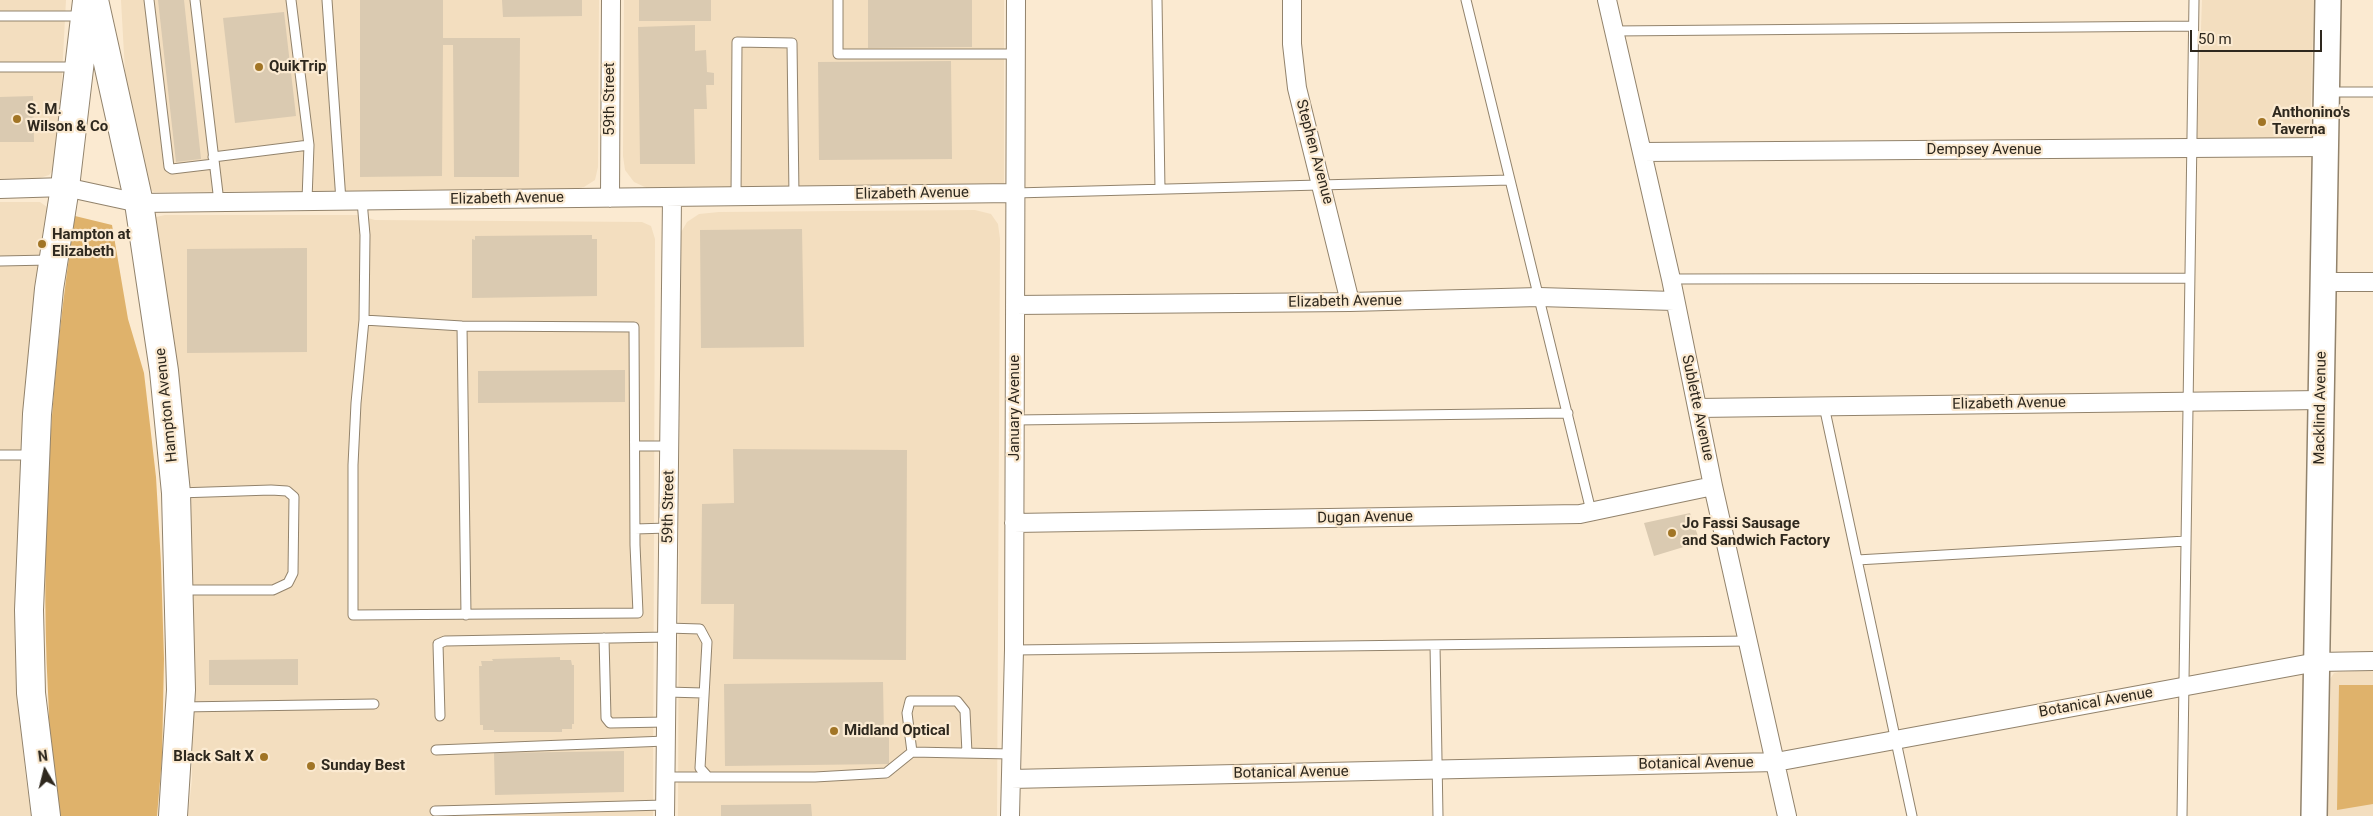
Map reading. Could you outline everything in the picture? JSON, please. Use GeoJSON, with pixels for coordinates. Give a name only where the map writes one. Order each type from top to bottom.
{"type":"FeatureCollection","features":[{"type":"Feature","properties":{"kind":"main road"},"geometry":{"type":"LineString","coordinates":[[46,816],[31,684],[29,610],[37,414],[53,260],[65,187],[79,67],[89,5]]}},
{"type":"Feature","properties":{"kind":"main road","name":"Hampton Avenue"},"geometry":{"type":"LineString","coordinates":[[89,5],[139,203],[164,371],[176,493],[181,707],[173,816]]}},
{"type":"Feature","properties":{"kind":"street","name":"59th Street"},"geometry":{"type":"LineString","coordinates":[[610,198],[611,0]]}},
{"type":"Feature","properties":{"kind":"street","name":"January Avenue"},"geometry":{"type":"LineString","coordinates":[[1010,816],[1014,650],[1016,0]]}},
{"type":"Feature","properties":{"kind":"street","name":"Stephen Avenue"},"geometry":{"type":"LineString","coordinates":[[1292,0],[1292,44],[1297,88],[1323,185],[1350,302]]}},
{"type":"Feature","properties":{"kind":"street","name":"Sublette Avenue"},"geometry":{"type":"LineString","coordinates":[[1607,0],[1671,279],[1696,408],[1787,816]]}},
{"type":"Feature","properties":{"kind":"street","name":"Macklind Avenue"},"geometry":{"type":"LineString","coordinates":[[2314,816],[2328,0]]}},
{"type":"Feature","properties":{"kind":"street","name":"Dempsey Avenue"},"geometry":{"type":"LineString","coordinates":[[1642,152],[2326,147]]}},
{"type":"Feature","properties":{"kind":"street","name":"Elizabeth Avenue"},"geometry":{"type":"LineString","coordinates":[[0,189],[65,187],[139,203],[1015,193]]}},
{"type":"Feature","properties":{"kind":"street","name":"59th Street"},"geometry":{"type":"LineString","coordinates":[[665,810],[672,198]]}},
{"type":"Feature","properties":{"kind":"street"},"geometry":{"type":"LineString","coordinates":[[2323,282],[2373,282]]}},
{"type":"Feature","properties":{"kind":"street","name":"Elizabeth Avenue"},"geometry":{"type":"LineString","coordinates":[[1015,305],[1350,302],[1539,297],[1674,301]]}},
{"type":"Feature","properties":{"kind":"street","name":"Elizabeth Avenue"},"geometry":{"type":"LineString","coordinates":[[1696,408],[2321,400]]}},
{"type":"Feature","properties":{"kind":"street","name":"Dugan Avenue"},"geometry":{"type":"LineString","coordinates":[[1014,523],[1580,514],[1713,486]]}},
{"type":"Feature","properties":{"kind":"street","name":"Botanical Avenue"},"geometry":{"type":"LineString","coordinates":[[1011,779],[1776,762],[2317,662],[2373,661]]}},
{"type":"Feature","properties":{"kind":"lane"},"geometry":{"type":"LineString","coordinates":[[149,0],[169,167],[172,169],[309,145]]}},
{"type":"Feature","properties":{"kind":"lane"},"geometry":{"type":"LineString","coordinates":[[195,0],[219,202]]}},
{"type":"Feature","properties":{"kind":"lane"},"geometry":{"type":"LineString","coordinates":[[291,0],[309,145],[307,200]]}},
{"type":"Feature","properties":{"kind":"lane"},"geometry":{"type":"LineString","coordinates":[[327,0],[341,201]]}},
{"type":"Feature","properties":{"kind":"lane"},"geometry":{"type":"LineString","coordinates":[[838,0],[838,54],[1015,54]]}},
{"type":"Feature","properties":{"kind":"lane"},"geometry":{"type":"LineString","coordinates":[[1156,0],[1160,189]]}},
{"type":"Feature","properties":{"kind":"lane"},"geometry":{"type":"LineString","coordinates":[[1466,0],[1592,511]]}},
{"type":"Feature","properties":{"kind":"lane"},"geometry":{"type":"LineString","coordinates":[[2182,816],[2190,148],[2194,0]]}},
{"type":"Feature","properties":{"kind":"lane"},"geometry":{"type":"LineString","coordinates":[[0,16],[89,5]]}},
{"type":"Feature","properties":{"kind":"lane"},"geometry":{"type":"LineString","coordinates":[[1614,31],[2192,26]]}},
{"type":"Feature","properties":{"kind":"lane"},"geometry":{"type":"LineString","coordinates":[[736,197],[738,42],[792,43],[794,196]]}},
{"type":"Feature","properties":{"kind":"lane"},"geometry":{"type":"LineString","coordinates":[[0,68],[79,67]]}},
{"type":"Feature","properties":{"kind":"lane"},"geometry":{"type":"LineString","coordinates":[[2327,92],[2373,92]]}},
{"type":"Feature","properties":{"kind":"lane"},"geometry":{"type":"LineString","coordinates":[[1015,193],[1510,180]]}},
{"type":"Feature","properties":{"kind":"lane"},"geometry":{"type":"LineString","coordinates":[[362,201],[365,235],[364,320],[354,457],[353,615],[638,613],[635,529],[634,327],[462,326],[364,320]]}},
{"type":"Feature","properties":{"kind":"lane"},"geometry":{"type":"LineString","coordinates":[[0,261],[53,260]]}},
{"type":"Feature","properties":{"kind":"lane"},"geometry":{"type":"LineString","coordinates":[[1671,279],[2189,278]]}},
{"type":"Feature","properties":{"kind":"lane"},"geometry":{"type":"LineString","coordinates":[[462,326],[466,615]]}},
{"type":"Feature","properties":{"kind":"lane"},"geometry":{"type":"LineString","coordinates":[[1824,406],[1912,816]]}},
{"type":"Feature","properties":{"kind":"lane"},"geometry":{"type":"LineString","coordinates":[[1015,420],[1568,413]]}},
{"type":"Feature","properties":{"kind":"lane"},"geometry":{"type":"LineString","coordinates":[[634,446],[669,446]]}},
{"type":"Feature","properties":{"kind":"lane"},"geometry":{"type":"LineString","coordinates":[[0,455],[36,455]]}},
{"type":"Feature","properties":{"kind":"lane"},"geometry":{"type":"LineString","coordinates":[[176,493],[271,490],[287,491],[294,497],[293,573],[288,583],[273,590],[178,590]]}},
{"type":"Feature","properties":{"kind":"lane"},"geometry":{"type":"LineString","coordinates":[[635,529],[668,528]]}},
{"type":"Feature","properties":{"kind":"lane"},"geometry":{"type":"LineString","coordinates":[[1857,560],[2186,540]]}},
{"type":"Feature","properties":{"kind":"lane"},"geometry":{"type":"LineString","coordinates":[[440,716],[438,644],[445,640],[604,638],[700,629],[707,642],[700,768],[708,777]]}},
{"type":"Feature","properties":{"kind":"lane"},"geometry":{"type":"LineString","coordinates":[[604,638],[606,718],[610,724],[666,722]]}},
{"type":"Feature","properties":{"kind":"lane"},"geometry":{"type":"LineString","coordinates":[[1014,650],[1748,641]]}},
{"type":"Feature","properties":{"kind":"lane"},"geometry":{"type":"LineString","coordinates":[[1436,644],[1438,816]]}},
{"type":"Feature","properties":{"kind":"lane"},"geometry":{"type":"LineString","coordinates":[[667,692],[703,693]]}},
{"type":"Feature","properties":{"kind":"lane"},"geometry":{"type":"LineString","coordinates":[[912,752],[907,712],[910,701],[957,701],[965,711],[968,754]]}},
{"type":"Feature","properties":{"kind":"lane"},"geometry":{"type":"LineString","coordinates":[[181,707],[374,704]]}},
{"type":"Feature","properties":{"kind":"lane"},"geometry":{"type":"LineString","coordinates":[[436,750],[666,741]]}},
{"type":"Feature","properties":{"kind":"lane"},"geometry":{"type":"LineString","coordinates":[[666,777],[815,777],[886,773],[912,752],[1011,754]]}},
{"type":"Feature","properties":{"kind":"lane"},"geometry":{"type":"LineString","coordinates":[[435,811],[665,810]]}},
{"type":"Feature","properties":{"kind":"shaded area"},"geometry":{"type":"Polygon","coordinates":[[[0,0],[66,0],[59,131],[53,170],[49,175],[40,178],[0,179],[0,0]]]}},
{"type":"Feature","properties":{"kind":"shaded area"},"geometry":{"type":"Polygon","coordinates":[[[121,0],[599,0],[598,167],[595,180],[584,187],[569,190],[154,192],[147,188],[130,106],[125,72],[121,0]]]}},
{"type":"Feature","properties":{"kind":"shaded area"},"geometry":{"type":"Polygon","coordinates":[[[624,0],[1004,0],[1004,184],[647,188],[634,182],[625,170],[623,156],[624,0]]]}},
{"type":"Feature","properties":{"kind":"shaded area"},"geometry":{"type":"Polygon","coordinates":[[[2202,0],[2314,0],[2310,133],[2307,139],[2197,140],[2202,0]]]}},
{"type":"Feature","properties":{"kind":"shaded area"},"geometry":{"type":"Polygon","coordinates":[[[0,202],[40,202],[47,207],[49,220],[23,415],[15,600],[17,672],[25,771],[31,816],[0,816],[0,202]]]}},
{"type":"Feature","properties":{"kind":"shaded area"},"geometry":{"type":"Polygon","coordinates":[[[975,210],[991,214],[998,224],[1000,239],[997,816],[678,816],[680,234],[687,222],[699,214],[719,212],[975,210]]]}},
{"type":"Feature","properties":{"kind":"shaded area"},"geometry":{"type":"Polygon","coordinates":[[[165,215],[357,215],[375,220],[642,222],[651,226],[655,239],[653,816],[188,816],[192,779],[193,581],[180,415],[153,227],[156,217],[165,215]]]}},
{"type":"Feature","properties":{"kind":"shaded area"},"geometry":{"type":"Polygon","coordinates":[[[75,216],[112,225],[128,319],[144,373],[156,477],[164,659],[162,758],[157,816],[60,816],[56,802],[50,739],[45,573],[54,394],[75,216]]]}},
{"type":"Feature","properties":{"kind":"shaded area"},"geometry":{"type":"Polygon","coordinates":[[[2373,670],[2373,816],[2327,816],[2330,679],[2334,673],[2373,670]]]}},
{"type":"Feature","properties":{"kind":"shaded area"},"geometry":{"type":"Polygon","coordinates":[[[2339,685],[2373,685],[2373,804],[2337,810],[2339,685]]]}},
{"type":"Feature","properties":{"kind":"building"},"geometry":{"type":"Polygon","coordinates":[[[158,0],[184,0],[201,159],[176,162],[158,0]]]}},
{"type":"Feature","properties":{"kind":"building"},"geometry":{"type":"Polygon","coordinates":[[[360,0],[443,0],[443,38],[520,38],[519,177],[454,177],[453,45],[443,45],[442,176],[360,177],[360,0]]]}},
{"type":"Feature","properties":{"kind":"building"},"geometry":{"type":"Polygon","coordinates":[[[502,0],[582,0],[582,16],[503,17],[502,0]]]}},
{"type":"Feature","properties":{"kind":"building"},"geometry":{"type":"Polygon","coordinates":[[[639,0],[711,0],[711,21],[639,21],[639,0]]]}},
{"type":"Feature","properties":{"kind":"building"},"geometry":{"type":"Polygon","coordinates":[[[868,0],[972,0],[972,47],[868,48],[868,0]]]}},
{"type":"Feature","properties":{"kind":"building","name":"QuikTrip"},"geometry":{"type":"Polygon","coordinates":[[[284,12],[296,116],[235,123],[223,18],[284,12]]]}},
{"type":"Feature","properties":{"kind":"building"},"geometry":{"type":"Polygon","coordinates":[[[695,25],[695,51],[706,50],[707,72],[714,73],[714,85],[706,85],[707,109],[694,109],[695,164],[640,164],[638,27],[695,25]]]}},
{"type":"Feature","properties":{"kind":"building"},"geometry":{"type":"Polygon","coordinates":[[[951,61],[952,159],[819,160],[818,62],[951,61]]]}},
{"type":"Feature","properties":{"kind":"building","name":"S. M. Wilson & Co"},"geometry":{"type":"Polygon","coordinates":[[[33,96],[34,142],[0,142],[0,97],[33,96]]]}},
{"type":"Feature","properties":{"kind":"building"},"geometry":{"type":"Polygon","coordinates":[[[802,229],[804,347],[701,348],[700,230],[802,229]]]}},
{"type":"Feature","properties":{"kind":"building"},"geometry":{"type":"Polygon","coordinates":[[[592,235],[592,239],[597,239],[597,296],[472,298],[472,239],[475,240],[475,236],[592,235]]]}},
{"type":"Feature","properties":{"kind":"building"},"geometry":{"type":"Polygon","coordinates":[[[307,248],[307,352],[187,353],[187,249],[307,248]]]}},
{"type":"Feature","properties":{"kind":"building"},"geometry":{"type":"Polygon","coordinates":[[[625,370],[625,402],[478,403],[478,371],[625,370]]]}},
{"type":"Feature","properties":{"kind":"building"},"geometry":{"type":"Polygon","coordinates":[[[733,449],[907,450],[906,660],[733,659],[734,604],[701,604],[702,504],[734,503],[733,449]]]}},
{"type":"Feature","properties":{"kind":"building","name":"Jo Fassi Sausage and Sandwich Factory"},"geometry":{"type":"Polygon","coordinates":[[[1690,513],[1700,542],[1654,556],[1644,523],[1690,513]]]}},
{"type":"Feature","properties":{"kind":"building"},"geometry":{"type":"Polygon","coordinates":[[[560,657],[560,660],[571,660],[572,665],[574,665],[574,724],[572,724],[572,729],[562,729],[562,732],[494,732],[494,730],[483,730],[483,725],[480,725],[479,666],[482,666],[481,661],[560,657]]]}},
{"type":"Feature","properties":{"kind":"building"},"geometry":{"type":"Polygon","coordinates":[[[298,659],[298,685],[209,685],[209,660],[298,659]]]}},
{"type":"Feature","properties":{"kind":"building"},"geometry":{"type":"Polygon","coordinates":[[[883,682],[884,736],[889,736],[889,764],[725,766],[724,684],[883,682]]]}},
{"type":"Feature","properties":{"kind":"building"},"geometry":{"type":"Polygon","coordinates":[[[624,751],[624,792],[495,795],[494,753],[624,751]]]}},
{"type":"Feature","properties":{"kind":"building"},"geometry":{"type":"Polygon","coordinates":[[[811,804],[812,816],[721,816],[721,805],[811,804]]]}},
{"type":"Feature","properties":{"kind":"place","name":"QuikTrip"},"geometry":{"type":"Point","coordinates":[259,67]}},
{"type":"Feature","properties":{"kind":"place","name":"S. M. Wilson & Co"},"geometry":{"type":"Point","coordinates":[17,119]}},
{"type":"Feature","properties":{"kind":"place","name":"Anthonino's Taverna"},"geometry":{"type":"Point","coordinates":[2262,122]}},
{"type":"Feature","properties":{"kind":"place","name":"Hampton at Elizabeth"},"geometry":{"type":"Point","coordinates":[42,244]}},
{"type":"Feature","properties":{"kind":"place","name":"Jo Fassi Sausage and Sandwich Factory"},"geometry":{"type":"Point","coordinates":[1672,533]}},
{"type":"Feature","properties":{"kind":"place","name":"Midland Optical"},"geometry":{"type":"Point","coordinates":[834,731]}},
{"type":"Feature","properties":{"kind":"place","name":"Black Salt X"},"geometry":{"type":"Point","coordinates":[264,757]}},
{"type":"Feature","properties":{"kind":"place","name":"Sunday Best"},"geometry":{"type":"Point","coordinates":[311,766]}}]}
